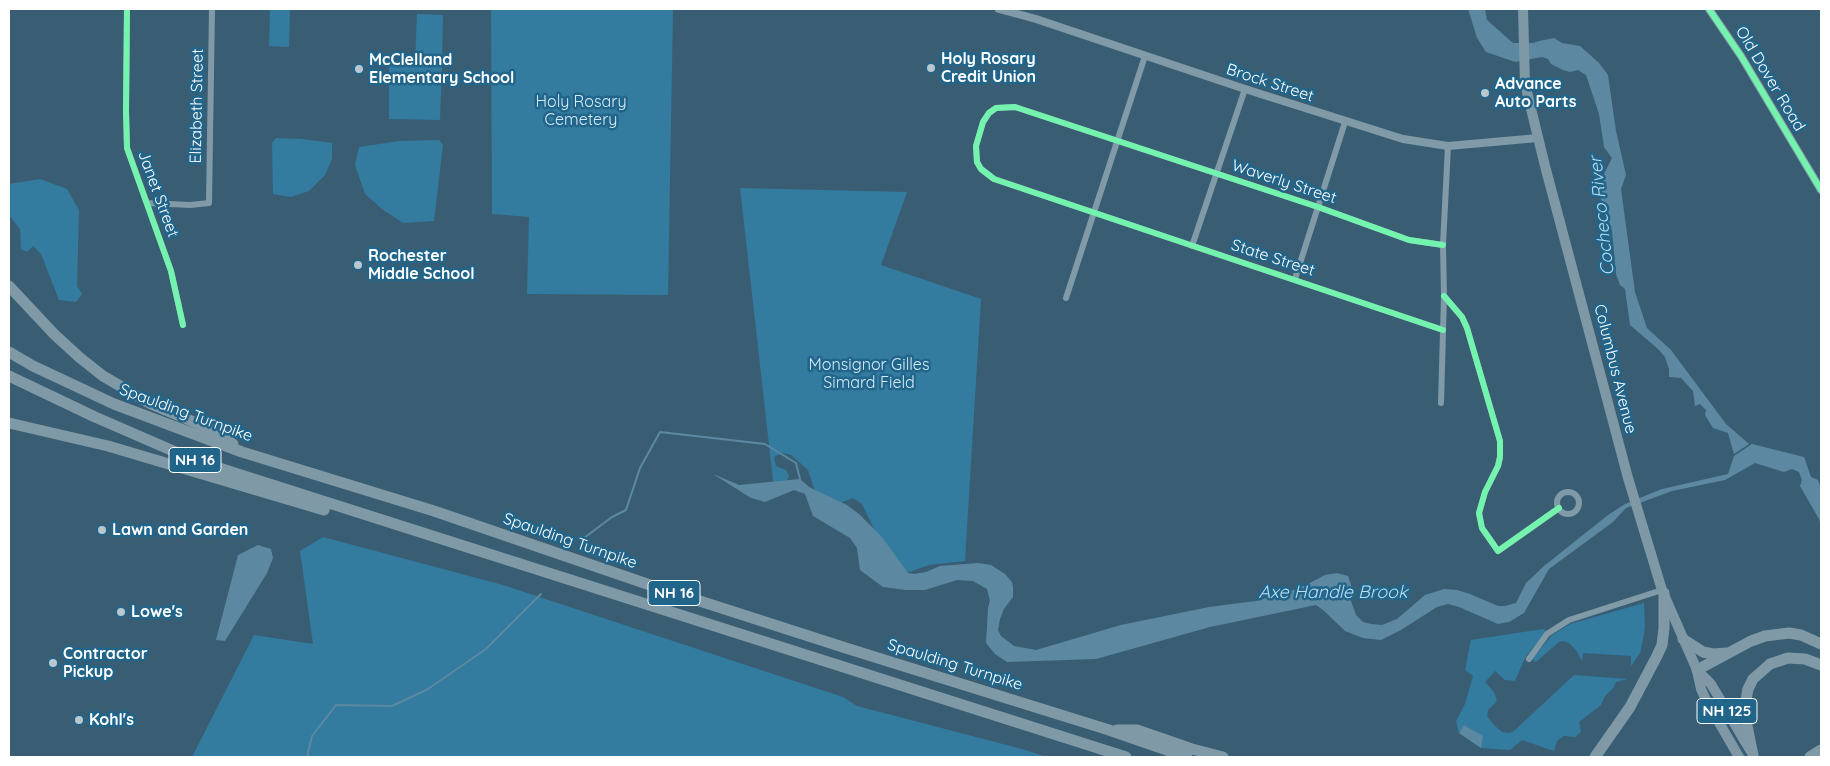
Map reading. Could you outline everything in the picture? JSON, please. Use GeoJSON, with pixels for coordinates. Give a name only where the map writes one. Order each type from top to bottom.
{"type":"FeatureCollection","features":[{"type":"Feature","properties":{"kind":"highway"},"geometry":{"type":"LineString","coordinates":[[9,286],[54,334],[103,376],[151,404],[218,432],[242,452]]}},
{"type":"Feature","properties":{"kind":"highway","name":"Spaulding Turnpike"},"geometry":{"type":"LineString","coordinates":[[9,352],[33,366],[114,404],[242,452],[434,511],[650,585],[1108,730],[1187,757]]}},
{"type":"Feature","properties":{"kind":"highway","name":"NH 16"},"geometry":{"type":"LineString","coordinates":[[9,376],[95,417],[194,460],[1126,757]]}},
{"type":"Feature","properties":{"kind":"highway"},"geometry":{"type":"LineString","coordinates":[[9,423],[108,446],[339,514],[390,522]]}},
{"type":"Feature","properties":{"kind":"highway"},"geometry":{"type":"LineString","coordinates":[[1595,757],[1625,715],[1658,656],[1662,645],[1664,628],[1663,592]]}},
{"type":"Feature","properties":{"kind":"highway"},"geometry":{"type":"LineString","coordinates":[[1697,670],[1751,641],[1777,634],[1801,635],[1821,644]]}},
{"type":"Feature","properties":{"kind":"highway"},"geometry":{"type":"LineString","coordinates":[[1683,640],[1703,652],[1713,654],[1728,653]]}},
{"type":"Feature","properties":{"kind":"highway"},"geometry":{"type":"LineString","coordinates":[[1754,756],[1744,711],[1748,689],[1753,679],[1770,664],[1788,658],[1805,659],[1821,665]]}},
{"type":"Feature","properties":{"kind":"highway","name":"NH 125"},"geometry":{"type":"LineString","coordinates":[[1697,670],[1710,684],[1754,756]]}},
{"type":"Feature","properties":{"kind":"highway","name":"NH 125"},"geometry":{"type":"LineString","coordinates":[[1697,670],[1701,690],[1739,757]]}},
{"type":"Feature","properties":{"kind":"highway"},"geometry":{"type":"LineString","coordinates":[[1108,730],[1137,730],[1192,749],[1224,757]]}},
{"type":"Feature","properties":{"kind":"highway"},"geometry":{"type":"LineString","coordinates":[[1810,757],[1821,750]]}},
{"type":"Feature","properties":{"kind":"main road","name":"Columbus Avenue"},"geometry":{"type":"LineString","coordinates":[[1523,9],[1524,63],[1527,94],[1538,138],[1635,501],[1663,592],[1697,670]]}},
{"type":"Feature","properties":{"kind":"street","name":"Janet Street"},"geometry":{"type":"LineString","coordinates":[[127,9],[126,140],[129,155],[171,272],[183,325]]}},
{"type":"Feature","properties":{"kind":"street","name":"Elizabeth Street"},"geometry":{"type":"LineString","coordinates":[[147,203],[190,205],[209,203],[212,9]]}},
{"type":"Feature","properties":{"kind":"street","name":"Brock Street"},"geometry":{"type":"LineString","coordinates":[[999,9],[1036,19],[1345,122],[1403,139],[1448,146],[1538,138]]}},
{"type":"Feature","properties":{"kind":"street","name":"Old Dover Road"},"geometry":{"type":"LineString","coordinates":[[1710,9],[1741,56],[1821,190]]}},
{"type":"Feature","properties":{"kind":"street"},"geometry":{"type":"LineString","coordinates":[[1066,298],[1145,56]]}},
{"type":"Feature","properties":{"kind":"street"},"geometry":{"type":"LineString","coordinates":[[1192,246],[1245,89]]}},
{"type":"Feature","properties":{"kind":"street","name":"Waverly Street"},"geometry":{"type":"LineString","coordinates":[[1094,212],[987,175],[977,162],[975,154],[983,122],[989,113],[1003,106],[1015,107],[1318,207],[1409,240],[1443,245]]}},
{"type":"Feature","properties":{"kind":"street"},"geometry":{"type":"LineString","coordinates":[[1295,279],[1345,122]]}},
{"type":"Feature","properties":{"kind":"street"},"geometry":{"type":"LineString","coordinates":[[1441,403],[1444,330],[1443,245],[1448,146]]}},
{"type":"Feature","properties":{"kind":"street","name":"State Street"},"geometry":{"type":"LineString","coordinates":[[1094,212],[1444,330]]}},
{"type":"Feature","properties":{"kind":"street"},"geometry":{"type":"LineString","coordinates":[[1444,296],[1462,317],[1467,328],[1500,441],[1498,466],[1485,492],[1479,513],[1482,528],[1498,551],[1559,508]]}},
{"type":"Feature","properties":{"kind":"street"},"geometry":{"type":"LineString","coordinates":[[1529,659],[1547,634],[1569,620],[1663,592]]}},
{"type":"Feature","properties":{"kind":"green space","name":"Holy Rosary Cemetery"},"geometry":{"type":"Polygon","coordinates":[[[491,9],[673,9],[668,295],[527,294],[529,217],[492,214],[491,9]]]}},
{"type":"Feature","properties":{"kind":"green space"},"geometry":{"type":"Polygon","coordinates":[[[270,10],[290,10],[289,47],[269,46],[270,10]]]}},
{"type":"Feature","properties":{"kind":"green space"},"geometry":{"type":"Polygon","coordinates":[[[417,14],[443,15],[442,62],[415,62],[417,14]]]}},
{"type":"Feature","properties":{"kind":"green space"},"geometry":{"type":"Polygon","coordinates":[[[389,65],[442,66],[440,120],[389,119],[389,65]]]}},
{"type":"Feature","properties":{"kind":"green space"},"geometry":{"type":"Polygon","coordinates":[[[276,138],[332,143],[332,159],[325,175],[309,191],[291,197],[273,194],[272,143],[276,138]]]}},
{"type":"Feature","properties":{"kind":"green space"},"geometry":{"type":"Polygon","coordinates":[[[439,140],[443,145],[434,221],[403,223],[382,209],[365,194],[355,165],[359,147],[399,141],[439,140]]]}},
{"type":"Feature","properties":{"kind":"green space"},"geometry":{"type":"Polygon","coordinates":[[[40,179],[67,189],[79,210],[77,286],[82,294],[76,302],[59,300],[41,254],[33,246],[27,252],[21,249],[20,229],[9,215],[9,184],[40,179]]]}},
{"type":"Feature","properties":{"kind":"green space","name":"Monsignor Gilles Simard Field"},"geometry":{"type":"Polygon","coordinates":[[[740,188],[907,192],[881,265],[981,299],[965,561],[929,565],[901,575],[875,531],[862,504],[853,498],[840,503],[822,500],[814,488],[808,470],[791,455],[783,453],[775,456],[776,466],[786,470],[789,476],[786,482],[774,489],[740,188]]]}},
{"type":"Feature","properties":{"kind":"green space"},"geometry":{"type":"Polygon","coordinates":[[[323,537],[503,585],[843,697],[857,706],[1047,757],[192,757],[254,635],[313,644],[300,551],[323,537]]]}},
{"type":"Feature","properties":{"kind":"green space"},"geometry":{"type":"Polygon","coordinates":[[[1644,603],[1645,628],[1643,639],[1640,653],[1631,666],[1631,656],[1583,653],[1582,661],[1576,650],[1569,643],[1563,641],[1559,642],[1534,662],[1533,658],[1551,636],[1570,624],[1644,603]]]}},
{"type":"Feature","properties":{"kind":"green space"},"geometry":{"type":"Polygon","coordinates":[[[1543,629],[1546,631],[1525,658],[1515,681],[1505,680],[1495,671],[1485,682],[1494,692],[1497,701],[1488,710],[1487,716],[1502,732],[1510,733],[1515,730],[1574,675],[1628,679],[1616,682],[1614,687],[1605,696],[1601,705],[1579,722],[1581,732],[1575,737],[1564,736],[1557,741],[1554,751],[1522,740],[1510,750],[1481,748],[1459,733],[1456,721],[1465,704],[1473,676],[1465,670],[1471,640],[1543,629]]]}},
{"type":"Feature","properties":{"kind":"water"},"geometry":{"type":"Polygon","coordinates":[[[1468,9],[1485,9],[1487,20],[1513,43],[1533,43],[1554,38],[1562,43],[1580,46],[1599,63],[1608,75],[1616,131],[1626,175],[1621,189],[1635,292],[1647,328],[1671,350],[1726,424],[1749,444],[1734,454],[1728,433],[1713,428],[1705,415],[1706,410],[1700,404],[1695,406],[1693,391],[1681,378],[1669,377],[1669,369],[1665,357],[1630,325],[1625,289],[1620,285],[1616,274],[1612,231],[1598,186],[1612,158],[1604,147],[1599,114],[1586,75],[1578,70],[1570,72],[1563,70],[1542,57],[1515,62],[1486,52],[1477,38],[1468,9]]]}},
{"type":"Feature","properties":{"kind":"water","name":"Axe Handle Brook"},"geometry":{"type":"Polygon","coordinates":[[[1752,444],[1804,457],[1811,477],[1818,480],[1821,489],[1821,527],[1819,519],[1800,486],[1802,480],[1799,472],[1792,469],[1784,472],[1755,463],[1725,480],[1672,491],[1626,508],[1613,522],[1549,569],[1524,613],[1509,622],[1498,624],[1448,604],[1437,607],[1401,630],[1381,640],[1363,638],[1345,631],[1316,605],[1210,627],[1096,659],[1007,662],[995,654],[986,643],[990,601],[987,589],[973,581],[957,580],[925,590],[883,587],[860,570],[857,548],[850,538],[813,516],[805,494],[794,490],[765,502],[751,498],[713,474],[739,485],[800,479],[809,487],[847,505],[859,514],[882,537],[908,573],[926,572],[940,566],[978,563],[991,565],[1005,574],[1012,582],[1013,588],[1013,597],[1004,609],[1000,619],[998,630],[1001,636],[1014,646],[1036,650],[1121,625],[1209,607],[1256,601],[1300,588],[1325,575],[1337,573],[1348,576],[1353,591],[1351,601],[1356,615],[1363,622],[1371,624],[1382,625],[1397,619],[1425,595],[1444,589],[1470,594],[1498,606],[1516,603],[1526,583],[1544,566],[1608,515],[1625,504],[1662,489],[1728,474],[1734,456],[1752,444]]]}},
{"type":"Feature","properties":{"kind":"water"},"geometry":{"type":"Polygon","coordinates":[[[258,545],[271,549],[273,558],[267,573],[225,641],[216,640],[238,555],[258,545]]]}},
{"type":"Feature","properties":{"kind":"water"},"geometry":{"type":"Polygon","coordinates":[[[1464,725],[1483,736],[1481,748],[1459,733],[1464,725]]]}},
{"type":"Feature","properties":{"kind":"waterway","name":"Axe Handle Brook"},"geometry":{"type":"LineString","coordinates":[[584,538],[612,517],[626,510],[640,468],[660,432],[765,444],[796,463],[800,479]]}},
{"type":"Feature","properties":{"kind":"waterway","name":"Axe Handle Brook"},"geometry":{"type":"LineString","coordinates":[[307,757],[312,736],[336,705],[392,706],[428,689],[486,649],[541,594]]}},
{"type":"Feature","properties":{"kind":"cycle path"},"geometry":{"type":"LineString","coordinates":[[127,9],[127,148],[171,271],[183,325]]}},
{"type":"Feature","properties":{"kind":"cycle path"},"geometry":{"type":"LineString","coordinates":[[1709,9],[1741,56],[1821,190]]}},
{"type":"Feature","properties":{"kind":"cycle path"},"geometry":{"type":"LineString","coordinates":[[1443,245],[1409,240],[1318,207],[1015,107],[996,108],[989,113],[983,122],[976,146],[977,162],[981,169],[994,179],[1443,330]]}},
{"type":"Feature","properties":{"kind":"cycle path"},"geometry":{"type":"LineString","coordinates":[[1444,296],[1462,317],[1467,328],[1500,441],[1498,466],[1485,492],[1479,513],[1482,528],[1498,551],[1559,508]]}},
{"type":"Feature","properties":{"kind":"place","name":"Holy Rosary Credit Union"},"geometry":{"type":"Point","coordinates":[931,68]}},
{"type":"Feature","properties":{"kind":"place","name":"McClelland Elementary School"},"geometry":{"type":"Point","coordinates":[359,69]}},
{"type":"Feature","properties":{"kind":"place","name":"Advance Auto Parts"},"geometry":{"type":"Point","coordinates":[1485,93]}},
{"type":"Feature","properties":{"kind":"place","name":"Rochester Middle School"},"geometry":{"type":"Point","coordinates":[358,265]}},
{"type":"Feature","properties":{"kind":"place","name":"Lawn and Garden"},"geometry":{"type":"Point","coordinates":[102,530]}},
{"type":"Feature","properties":{"kind":"place","name":"Lowe's"},"geometry":{"type":"Point","coordinates":[121,612]}},
{"type":"Feature","properties":{"kind":"place","name":"Contractor Pickup"},"geometry":{"type":"Point","coordinates":[53,663]}},
{"type":"Feature","properties":{"kind":"place","name":"Kohl's"},"geometry":{"type":"Point","coordinates":[79,720]}},
{"type":"Feature","properties":{"kind":"water label","name":"Cocheco River"},"geometry":{"type":"Point","coordinates":[1602,216]}}]}
